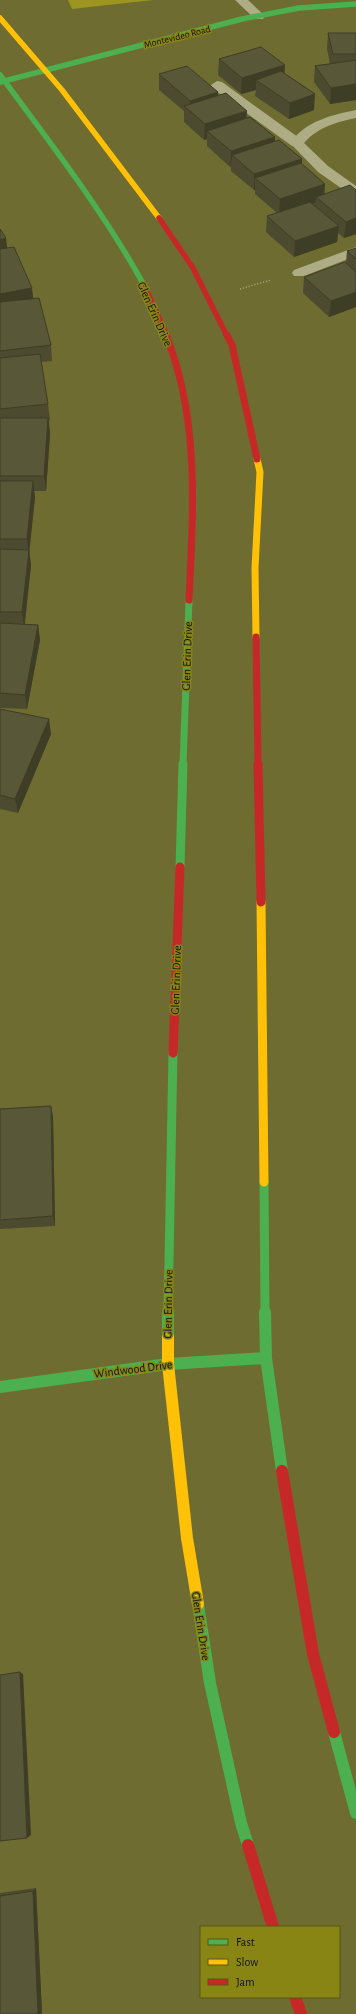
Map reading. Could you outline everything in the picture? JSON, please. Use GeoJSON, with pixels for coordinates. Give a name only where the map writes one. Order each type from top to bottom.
{"type":"FeatureCollection","features":[{"type":"Feature","properties":{"kind":"street"},"geometry":{"type":"LineString","coordinates":[[241,0],[259,16]]}},
{"type":"Feature","properties":{"kind":"street","name":"Montevideo Road"},"geometry":{"type":"LineString","coordinates":[[2,79],[47,70],[259,16],[299,8],[342,2],[356,4]]}},
{"type":"Feature","properties":{"kind":"street"},"geometry":{"type":"LineString","coordinates":[[0,18],[47,70],[161,220],[193,268],[232,345],[246,400],[260,472],[255,568],[261,861],[266,1358],[289,1518],[313,1654],[356,1813]]}},
{"type":"Feature","properties":{"kind":"street","name":"Glen Erin Drive"},"geometry":{"type":"LineString","coordinates":[[2,79],[84,189],[137,274],[162,323],[178,368],[189,425],[193,489],[171,1119],[168,1364],[187,1538],[210,1682],[241,1823],[273,1926]]}},
{"type":"Feature","properties":{"kind":"street"},"geometry":{"type":"LineString","coordinates":[[218,85],[297,143],[323,169],[356,192]]}},
{"type":"Feature","properties":{"kind":"street"},"geometry":{"type":"LineString","coordinates":[[297,143],[305,133],[328,120],[356,114]]}},
{"type":"Feature","properties":{"kind":"street"},"geometry":{"type":"LineString","coordinates":[[299,273],[356,251]]}},
{"type":"Feature","properties":{"kind":"street","name":"Windwood Drive"},"geometry":{"type":"LineString","coordinates":[[0,1387],[168,1364],[266,1358]]}},
{"type":"Feature","properties":{"kind":"street"},"geometry":{"type":"LineString","coordinates":[[295,1998],[301,2014]]}},
{"type":"Feature","properties":{"kind":"path"},"geometry":{"type":"LineString","coordinates":[[208,298],[299,273]]}},
{"type":"Feature","properties":{"kind":"shaded area"},"geometry":{"type":"Polygon","coordinates":[[[68,0],[153,0],[72,9],[68,0]]]}},
{"type":"Feature","properties":{"kind":"building"},"geometry":{"type":"Polygon","coordinates":[[[328,33],[356,33],[356,54],[333,54],[328,33]]]}},
{"type":"Feature","properties":{"kind":"building"},"geometry":{"type":"Polygon","coordinates":[[[261,47],[285,65],[242,78],[219,59],[261,47]]]}},
{"type":"Feature","properties":{"kind":"building"},"geometry":{"type":"Polygon","coordinates":[[[356,60],[356,84],[331,88],[315,66],[356,60]]]}},
{"type":"Feature","properties":{"kind":"building"},"geometry":{"type":"Polygon","coordinates":[[[187,66],[218,92],[190,101],[159,74],[187,66]]]}},
{"type":"Feature","properties":{"kind":"building"},"geometry":{"type":"Polygon","coordinates":[[[281,71],[315,94],[290,103],[256,80],[281,71]]]}},
{"type":"Feature","properties":{"kind":"building"},"geometry":{"type":"Polygon","coordinates":[[[226,93],[247,111],[205,124],[184,106],[226,93]]]}},
{"type":"Feature","properties":{"kind":"building"},"geometry":{"type":"Polygon","coordinates":[[[250,117],[275,137],[231,151],[207,131],[250,117]]]}},
{"type":"Feature","properties":{"kind":"building"},"geometry":{"type":"Polygon","coordinates":[[[279,140],[302,159],[254,174],[232,155],[279,140]]]}},
{"type":"Feature","properties":{"kind":"building"},"geometry":{"type":"Polygon","coordinates":[[[301,163],[325,184],[280,199],[255,178],[301,163]]]}},
{"type":"Feature","properties":{"kind":"building"},"geometry":{"type":"Polygon","coordinates":[[[350,185],[356,190],[356,218],[346,222],[316,197],[350,185]]]}},
{"type":"Feature","properties":{"kind":"building"},"geometry":{"type":"Polygon","coordinates":[[[310,202],[339,226],[295,241],[267,216],[310,202]]]}},
{"type":"Feature","properties":{"kind":"building"},"geometry":{"type":"Polygon","coordinates":[[[0,229],[6,238],[0,240],[0,229]]]}},
{"type":"Feature","properties":{"kind":"building"},"geometry":{"type":"Polygon","coordinates":[[[14,247],[32,288],[0,294],[0,249],[14,247]]]}},
{"type":"Feature","properties":{"kind":"building"},"geometry":{"type":"Polygon","coordinates":[[[356,248],[356,259],[347,251],[356,248]]]}},
{"type":"Feature","properties":{"kind":"building"},"geometry":{"type":"Polygon","coordinates":[[[345,262],[356,272],[356,292],[331,301],[304,277],[345,262]]]}},
{"type":"Feature","properties":{"kind":"building"},"geometry":{"type":"Polygon","coordinates":[[[39,298],[51,345],[0,351],[0,302],[39,298]]]}},
{"type":"Feature","properties":{"kind":"building"},"geometry":{"type":"Polygon","coordinates":[[[40,354],[48,404],[0,409],[0,358],[40,354]]]}},
{"type":"Feature","properties":{"kind":"building"},"geometry":{"type":"Polygon","coordinates":[[[0,418],[48,418],[44,476],[0,476],[0,418]]]}},
{"type":"Feature","properties":{"kind":"building"},"geometry":{"type":"Polygon","coordinates":[[[0,481],[33,481],[27,539],[0,539],[0,481]]]}},
{"type":"Feature","properties":{"kind":"building"},"geometry":{"type":"Polygon","coordinates":[[[0,549],[29,550],[22,612],[0,612],[0,549]]]}},
{"type":"Feature","properties":{"kind":"building"},"geometry":{"type":"Polygon","coordinates":[[[0,623],[38,625],[25,695],[0,693],[0,623]]]}},
{"type":"Feature","properties":{"kind":"building"},"geometry":{"type":"Polygon","coordinates":[[[0,709],[49,719],[15,799],[0,795],[0,709]]]}},
{"type":"Feature","properties":{"kind":"building"},"geometry":{"type":"Polygon","coordinates":[[[51,1106],[53,1216],[0,1220],[0,1109],[51,1106]]]}},
{"type":"Feature","properties":{"kind":"building"},"geometry":{"type":"Polygon","coordinates":[[[20,1672],[27,1838],[0,1841],[0,1675],[20,1672]]]}},
{"type":"Feature","properties":{"kind":"building"},"geometry":{"type":"Polygon","coordinates":[[[33,1891],[38,2014],[0,2014],[0,1896],[33,1891]]]}},
{"type":"Feature","properties":{"kind":"traffic: fast"},"geometry":{"type":"LineString","coordinates":[[0,82],[242,19],[299,8],[356,4]]}},
{"type":"Feature","properties":{"kind":"traffic: fast"},"geometry":{"type":"LineString","coordinates":[[0,75],[89,196],[126,252],[145,287]]}},
{"type":"Feature","properties":{"kind":"traffic: fast"},"geometry":{"type":"LineString","coordinates":[[180,867],[189,600]]}},
{"type":"Feature","properties":{"kind":"traffic: fast"},"geometry":{"type":"LineString","coordinates":[[168,1337],[173,1053]]}},
{"type":"Feature","properties":{"kind":"traffic: fast"},"geometry":{"type":"LineString","coordinates":[[264,1182],[266,1358],[282,1471]]}},
{"type":"Feature","properties":{"kind":"traffic: fast"},"geometry":{"type":"LineString","coordinates":[[0,1387],[168,1364],[266,1358]]}},
{"type":"Feature","properties":{"kind":"traffic: fast"},"geometry":{"type":"LineString","coordinates":[[198,1604],[210,1683],[241,1823],[248,1845]]}},
{"type":"Feature","properties":{"kind":"traffic: fast"},"geometry":{"type":"LineString","coordinates":[[334,1732],[356,1813]]}},
{"type":"Feature","properties":{"kind":"traffic: slow"},"geometry":{"type":"LineString","coordinates":[[0,18],[62,90],[159,218]]}},
{"type":"Feature","properties":{"kind":"traffic: slow"},"geometry":{"type":"LineString","coordinates":[[256,637],[255,568],[260,472],[257,459]]}},
{"type":"Feature","properties":{"kind":"traffic: slow"},"geometry":{"type":"LineString","coordinates":[[261,902],[264,1182]]}},
{"type":"Feature","properties":{"kind":"traffic: slow"},"geometry":{"type":"LineString","coordinates":[[168,1337],[168,1364],[187,1538],[198,1604]]}},
{"type":"Feature","properties":{"kind":"traffic: jam"},"geometry":{"type":"LineString","coordinates":[[159,218],[193,268],[232,345],[257,459]]}},
{"type":"Feature","properties":{"kind":"traffic: jam"},"geometry":{"type":"LineString","coordinates":[[145,287],[175,358],[189,426],[192,484],[189,600]]}},
{"type":"Feature","properties":{"kind":"traffic: jam"},"geometry":{"type":"LineString","coordinates":[[256,637],[261,902]]}},
{"type":"Feature","properties":{"kind":"traffic: jam"},"geometry":{"type":"LineString","coordinates":[[173,1053],[180,867]]}},
{"type":"Feature","properties":{"kind":"traffic: jam"},"geometry":{"type":"LineString","coordinates":[[282,1471],[313,1654],[334,1732]]}},
{"type":"Feature","properties":{"kind":"traffic: jam"},"geometry":{"type":"LineString","coordinates":[[248,1845],[273,1926]]}},
{"type":"Feature","properties":{"kind":"traffic: jam"},"geometry":{"type":"LineString","coordinates":[[295,1998],[301,2014]]}}]}
